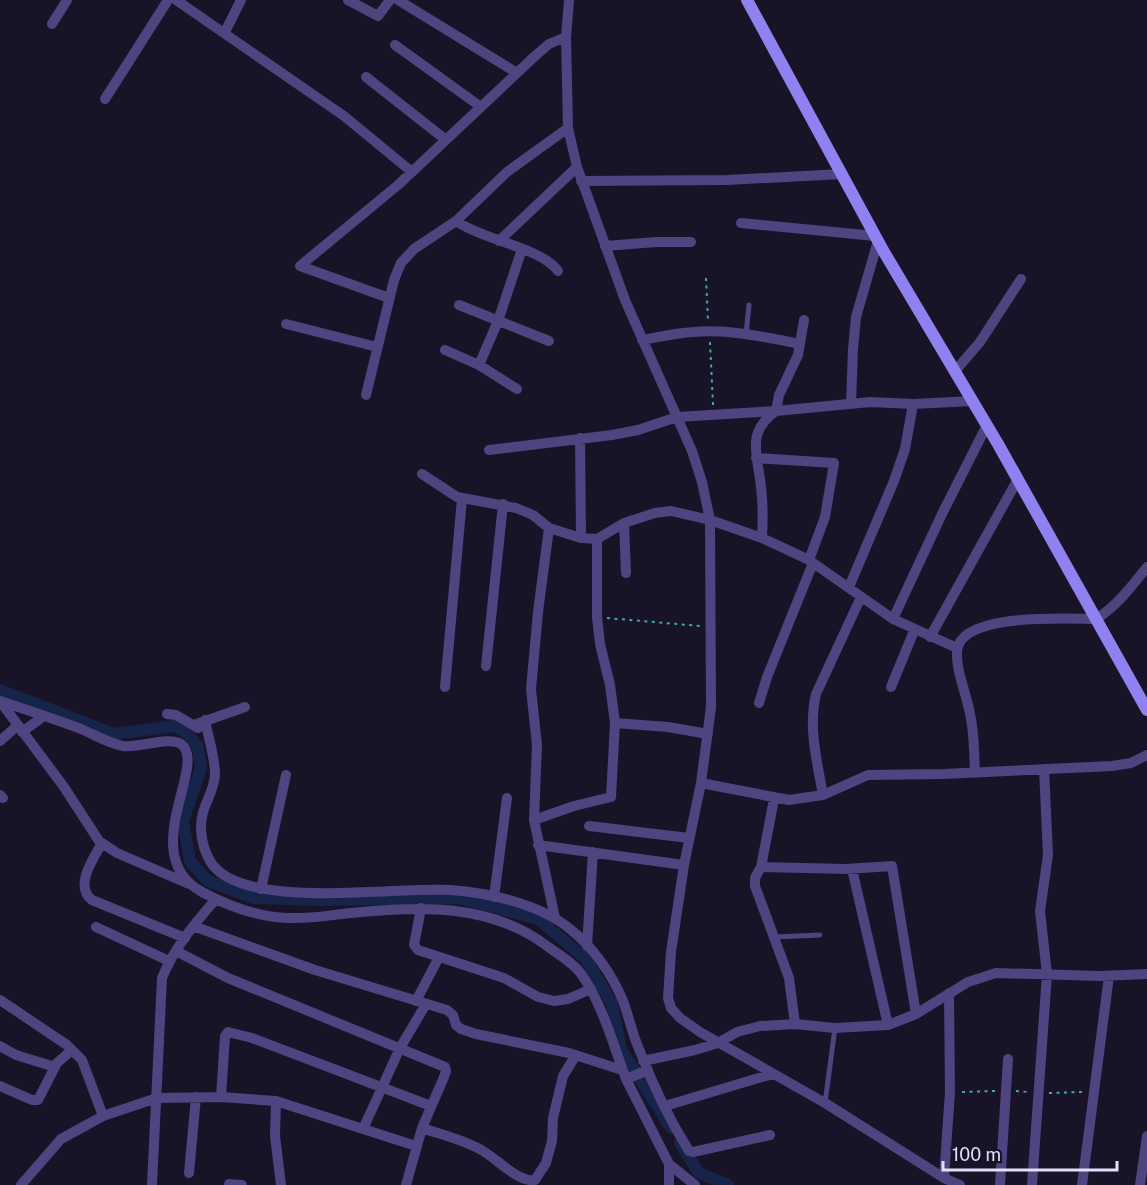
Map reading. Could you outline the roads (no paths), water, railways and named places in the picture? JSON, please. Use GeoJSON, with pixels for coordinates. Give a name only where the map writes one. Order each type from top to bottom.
{"type":"FeatureCollection","features":[{"type":"Feature","properties":{"kind":"main road"},"geometry":{"type":"LineString","coordinates":[[747,0],[877,238],[1018,479],[1147,710]]}},
{"type":"Feature","properties":{"kind":"street"},"geometry":{"type":"LineString","coordinates":[[52,24],[67,0]]}},
{"type":"Feature","properties":{"kind":"street"},"geometry":{"type":"LineString","coordinates":[[105,99],[168,0]]}},
{"type":"Feature","properties":{"kind":"street"},"geometry":{"type":"LineString","coordinates":[[176,0],[344,116],[412,172]]}},
{"type":"Feature","properties":{"kind":"street"},"geometry":{"type":"LineString","coordinates":[[225,32],[241,0]]}},
{"type":"Feature","properties":{"kind":"street"},"geometry":{"type":"LineString","coordinates":[[348,0],[378,16],[390,0]]}},
{"type":"Feature","properties":{"kind":"street"},"geometry":{"type":"LineString","coordinates":[[398,0],[517,73]]}},
{"type":"Feature","properties":{"kind":"street"},"geometry":{"type":"LineString","coordinates":[[569,0],[566,38],[568,128],[577,167],[604,246],[642,340],[698,467],[710,520],[712,684],[708,734],[670,952],[668,998],[680,1018],[718,1043],[825,1103],[944,1178],[960,1185]]}},
{"type":"Feature","properties":{"kind":"street"},"geometry":{"type":"LineString","coordinates":[[389,298],[300,266],[412,172],[549,44],[566,38]]}},
{"type":"Feature","properties":{"kind":"street"},"geometry":{"type":"LineString","coordinates":[[395,45],[482,107]]}},
{"type":"Feature","properties":{"kind":"street"},"geometry":{"type":"LineString","coordinates":[[366,77],[446,140]]}},
{"type":"Feature","properties":{"kind":"street"},"geometry":{"type":"LineString","coordinates":[[366,395],[389,298],[400,263],[424,242],[456,221],[502,176],[568,128]]}},
{"type":"Feature","properties":{"kind":"street"},"geometry":{"type":"LineString","coordinates":[[499,242],[577,167]]}},
{"type":"Feature","properties":{"kind":"street"},"geometry":{"type":"LineString","coordinates":[[581,181],[727,180],[842,174]]}},
{"type":"Feature","properties":{"kind":"street"},"geometry":{"type":"LineString","coordinates":[[456,221],[472,231],[547,260],[558,271]]}},
{"type":"Feature","properties":{"kind":"street"},"geometry":{"type":"LineString","coordinates":[[741,223],[877,238],[856,318],[851,404]]}},
{"type":"Feature","properties":{"kind":"street"},"geometry":{"type":"LineString","coordinates":[[604,246],[691,242]]}},
{"type":"Feature","properties":{"kind":"street"},"geometry":{"type":"LineString","coordinates":[[479,365],[498,321],[522,249]]}},
{"type":"Feature","properties":{"kind":"street"},"geometry":{"type":"LineString","coordinates":[[955,371],[980,342],[1021,279]]}},
{"type":"Feature","properties":{"kind":"street"},"geometry":{"type":"LineString","coordinates":[[459,305],[549,341]]}},
{"type":"Feature","properties":{"kind":"street"},"geometry":{"type":"LineString","coordinates":[[762,538],[761,487],[756,458],[756,440],[758,430],[764,420],[776,411],[779,395],[798,355],[804,320]]}},
{"type":"Feature","properties":{"kind":"street"},"geometry":{"type":"LineString","coordinates":[[286,324],[377,347]]}},
{"type":"Feature","properties":{"kind":"street"},"geometry":{"type":"LineString","coordinates":[[642,340],[686,332],[709,331],[746,334],[800,344]]}},
{"type":"Feature","properties":{"kind":"street"},"geometry":{"type":"LineString","coordinates":[[445,350],[479,365],[517,389]]}},
{"type":"Feature","properties":{"kind":"street"},"geometry":{"type":"LineString","coordinates":[[489,450],[638,430],[677,417],[885,402],[913,404],[973,401]]}},
{"type":"Feature","properties":{"kind":"street"},"geometry":{"type":"LineString","coordinates":[[849,587],[894,481],[905,448],[913,404]]}},
{"type":"Feature","properties":{"kind":"street"},"geometry":{"type":"LineString","coordinates":[[893,619],[987,425]]}},
{"type":"Feature","properties":{"kind":"street"},"geometry":{"type":"LineString","coordinates":[[580,438],[581,538]]}},
{"type":"Feature","properties":{"kind":"street"},"geometry":{"type":"LineString","coordinates":[[756,458],[834,463],[825,517],[811,562],[759,703]]}},
{"type":"Feature","properties":{"kind":"street"},"geometry":{"type":"LineString","coordinates":[[422,474],[462,499],[503,504],[532,515],[549,528],[581,538],[597,539],[624,523],[655,513],[670,511],[710,520],[762,538],[811,562],[893,619],[915,631],[957,648]]}},
{"type":"Feature","properties":{"kind":"street"},"geometry":{"type":"LineString","coordinates":[[930,637],[1018,479]]}},
{"type":"Feature","properties":{"kind":"street"},"geometry":{"type":"LineString","coordinates":[[445,687],[462,499]]}},
{"type":"Feature","properties":{"kind":"street"},"geometry":{"type":"LineString","coordinates":[[486,666],[503,504]]}},
{"type":"Feature","properties":{"kind":"street"},"geometry":{"type":"LineString","coordinates":[[624,523],[626,573]]}},
{"type":"Feature","properties":{"kind":"street"},"geometry":{"type":"LineString","coordinates":[[549,528],[537,612],[531,689],[537,745],[534,820],[555,918]]}},
{"type":"Feature","properties":{"kind":"street"},"geometry":{"type":"LineString","coordinates":[[534,820],[574,806],[611,797],[615,723],[597,617],[597,539]]}},
{"type":"Feature","properties":{"kind":"street"},"geometry":{"type":"LineString","coordinates":[[975,773],[973,732],[959,672],[957,648],[964,638],[987,625],[1005,621],[1096,619],[1107,613],[1124,596],[1147,567]]}},
{"type":"Feature","properties":{"kind":"street"},"geometry":{"type":"LineString","coordinates":[[823,795],[813,732],[813,706],[816,694],[861,597]]}},
{"type":"Feature","properties":{"kind":"street"},"geometry":{"type":"LineString","coordinates":[[891,687],[915,631]]}},
{"type":"Feature","properties":{"kind":"street"},"geometry":{"type":"LineString","coordinates":[[0,701],[122,745],[142,746],[173,741],[182,745],[186,749],[189,766],[172,830],[176,858],[189,884]]}},
{"type":"Feature","properties":{"kind":"street"},"geometry":{"type":"LineString","coordinates":[[0,701],[64,787],[102,843],[117,853],[189,884],[216,899],[252,912],[285,918],[400,908],[458,910],[490,917],[537,938],[580,972],[591,989],[626,1076],[669,1164],[695,1185]]}},
{"type":"Feature","properties":{"kind":"street"},"geometry":{"type":"LineString","coordinates":[[194,725],[245,707]]}},
{"type":"Feature","properties":{"kind":"street"},"geometry":{"type":"LineString","coordinates":[[167,714],[176,714],[208,735]]}},
{"type":"Feature","properties":{"kind":"street"},"geometry":{"type":"LineString","coordinates":[[0,741],[44,716]]}},
{"type":"Feature","properties":{"kind":"street"},"geometry":{"type":"LineString","coordinates":[[205,720],[215,773],[213,788],[201,818],[203,844],[210,861],[219,872],[261,889],[318,893],[450,890],[516,902],[555,918],[571,929],[608,971],[623,1002],[645,1068],[687,1149],[693,1152],[770,1135]]}},
{"type":"Feature","properties":{"kind":"street"},"geometry":{"type":"LineString","coordinates":[[615,723],[708,734]]}},
{"type":"Feature","properties":{"kind":"street"},"geometry":{"type":"LineString","coordinates":[[701,783],[774,799],[789,800],[823,795],[868,775],[975,773],[1124,765],[1147,755]]}},
{"type":"Feature","properties":{"kind":"street"},"geometry":{"type":"LineString","coordinates":[[1032,1185],[1047,974],[1040,911],[1048,855],[1044,769]]}},
{"type":"Feature","properties":{"kind":"street"},"geometry":{"type":"LineString","coordinates":[[261,889],[286,775]]}},
{"type":"Feature","properties":{"kind":"street"},"geometry":{"type":"LineString","coordinates":[[494,897],[507,798]]}},
{"type":"Feature","properties":{"kind":"street"},"geometry":{"type":"LineString","coordinates":[[774,799],[761,867],[755,878],[755,886],[789,978],[795,1024]]}},
{"type":"Feature","properties":{"kind":"street"},"geometry":{"type":"LineString","coordinates":[[589,826],[689,838]]}},
{"type":"Feature","properties":{"kind":"street"},"geometry":{"type":"LineString","coordinates":[[102,843],[83,884],[86,896],[185,938]]}},
{"type":"Feature","properties":{"kind":"street"},"geometry":{"type":"LineString","coordinates":[[538,845],[684,865]]}},
{"type":"Feature","properties":{"kind":"street"},"geometry":{"type":"LineString","coordinates":[[587,946],[593,852]]}},
{"type":"Feature","properties":{"kind":"street"},"geometry":{"type":"LineString","coordinates":[[761,867],[852,869],[892,866],[916,1014]]}},
{"type":"Feature","properties":{"kind":"street"},"geometry":{"type":"LineString","coordinates":[[852,869],[888,1025]]}},
{"type":"Feature","properties":{"kind":"street"},"geometry":{"type":"LineString","coordinates":[[152,1185],[162,978],[172,956],[216,899]]}},
{"type":"Feature","properties":{"kind":"street"},"geometry":{"type":"LineString","coordinates":[[421,908],[414,947],[418,950],[504,978],[538,997],[554,1001],[568,999],[591,989]]}},
{"type":"Feature","properties":{"kind":"street"},"geometry":{"type":"LineString","coordinates":[[193,926],[315,970],[447,1010],[453,1015],[456,1025],[461,1029],[576,1055],[626,1076],[718,1043],[737,1032],[760,1026],[795,1024],[835,1028],[888,1025],[916,1014],[968,982],[996,973],[1109,976],[1147,974]]}},
{"type":"Feature","properties":{"kind":"street"},"geometry":{"type":"LineString","coordinates":[[96,927],[228,978],[445,1067],[444,1077],[416,1146],[406,1185]]}},
{"type":"Feature","properties":{"kind":"street"},"geometry":{"type":"LineString","coordinates":[[363,1129],[439,957]]}},
{"type":"Feature","properties":{"kind":"street"},"geometry":{"type":"LineString","coordinates":[[1082,1185],[1109,976]]}},
{"type":"Feature","properties":{"kind":"street"},"geometry":{"type":"LineString","coordinates":[[944,1178],[950,1092],[949,993]]}},
{"type":"Feature","properties":{"kind":"street"},"geometry":{"type":"LineString","coordinates":[[0,1000],[72,1050],[82,1060],[103,1116]]}},
{"type":"Feature","properties":{"kind":"street"},"geometry":{"type":"LineString","coordinates":[[221,1097],[225,1036],[228,1032],[252,1038],[431,1106]]}},
{"type":"Feature","properties":{"kind":"street"},"geometry":{"type":"LineString","coordinates":[[0,1046],[16,1055],[55,1066]]}},
{"type":"Feature","properties":{"kind":"street"},"geometry":{"type":"LineString","coordinates":[[0,1086],[36,1101],[40,1098],[55,1066],[72,1050]]}},
{"type":"Feature","properties":{"kind":"street"},"geometry":{"type":"LineString","coordinates":[[422,1128],[482,1150],[527,1180],[535,1180],[546,1163],[552,1141],[552,1118],[563,1076],[576,1055]]}},
{"type":"Feature","properties":{"kind":"street"},"geometry":{"type":"LineString","coordinates":[[1000,1185],[1008,1059]]}},
{"type":"Feature","properties":{"kind":"street"},"geometry":{"type":"LineString","coordinates":[[665,1106],[772,1074]]}},
{"type":"Feature","properties":{"kind":"street"},"geometry":{"type":"LineString","coordinates":[[189,1173],[196,1097]]}},
{"type":"Feature","properties":{"kind":"street"},"geometry":{"type":"LineString","coordinates":[[21,1185],[61,1139],[103,1116],[157,1098],[221,1097],[276,1101],[416,1146]]}},
{"type":"Feature","properties":{"kind":"street"},"geometry":{"type":"LineString","coordinates":[[276,1101],[275,1136],[280,1185]]}},
{"type":"Feature","properties":{"kind":"street"},"geometry":{"type":"LineString","coordinates":[[1140,1185],[1147,1136]]}},
{"type":"Feature","properties":{"kind":"street"},"geometry":{"type":"LineString","coordinates":[[669,1164],[669,1185]]}},
{"type":"Feature","properties":{"kind":"street"},"geometry":{"type":"LineString","coordinates":[[229,1184],[242,1185]]}},
{"type":"Feature","properties":{"kind":"lane"},"geometry":{"type":"LineString","coordinates":[[746,334],[749,305]]}},
{"type":"Feature","properties":{"kind":"lane"},"geometry":{"type":"LineString","coordinates":[[773,938],[820,935]]}},
{"type":"Feature","properties":{"kind":"lane"},"geometry":{"type":"LineString","coordinates":[[825,1103],[835,1028]]}},
{"type":"Feature","properties":{"kind":"waterway"},"geometry":{"type":"LineString","coordinates":[[0,690],[114,734],[175,726],[189,735],[198,747],[201,768],[183,821],[190,861],[208,881],[254,898],[321,900],[459,898],[538,919],[586,959],[612,1004],[621,1049],[671,1128]]}},
{"type":"Feature","properties":{"kind":"waterway"},"geometry":{"type":"LineString","coordinates":[[680,1143],[699,1173],[728,1185]]}}]}
